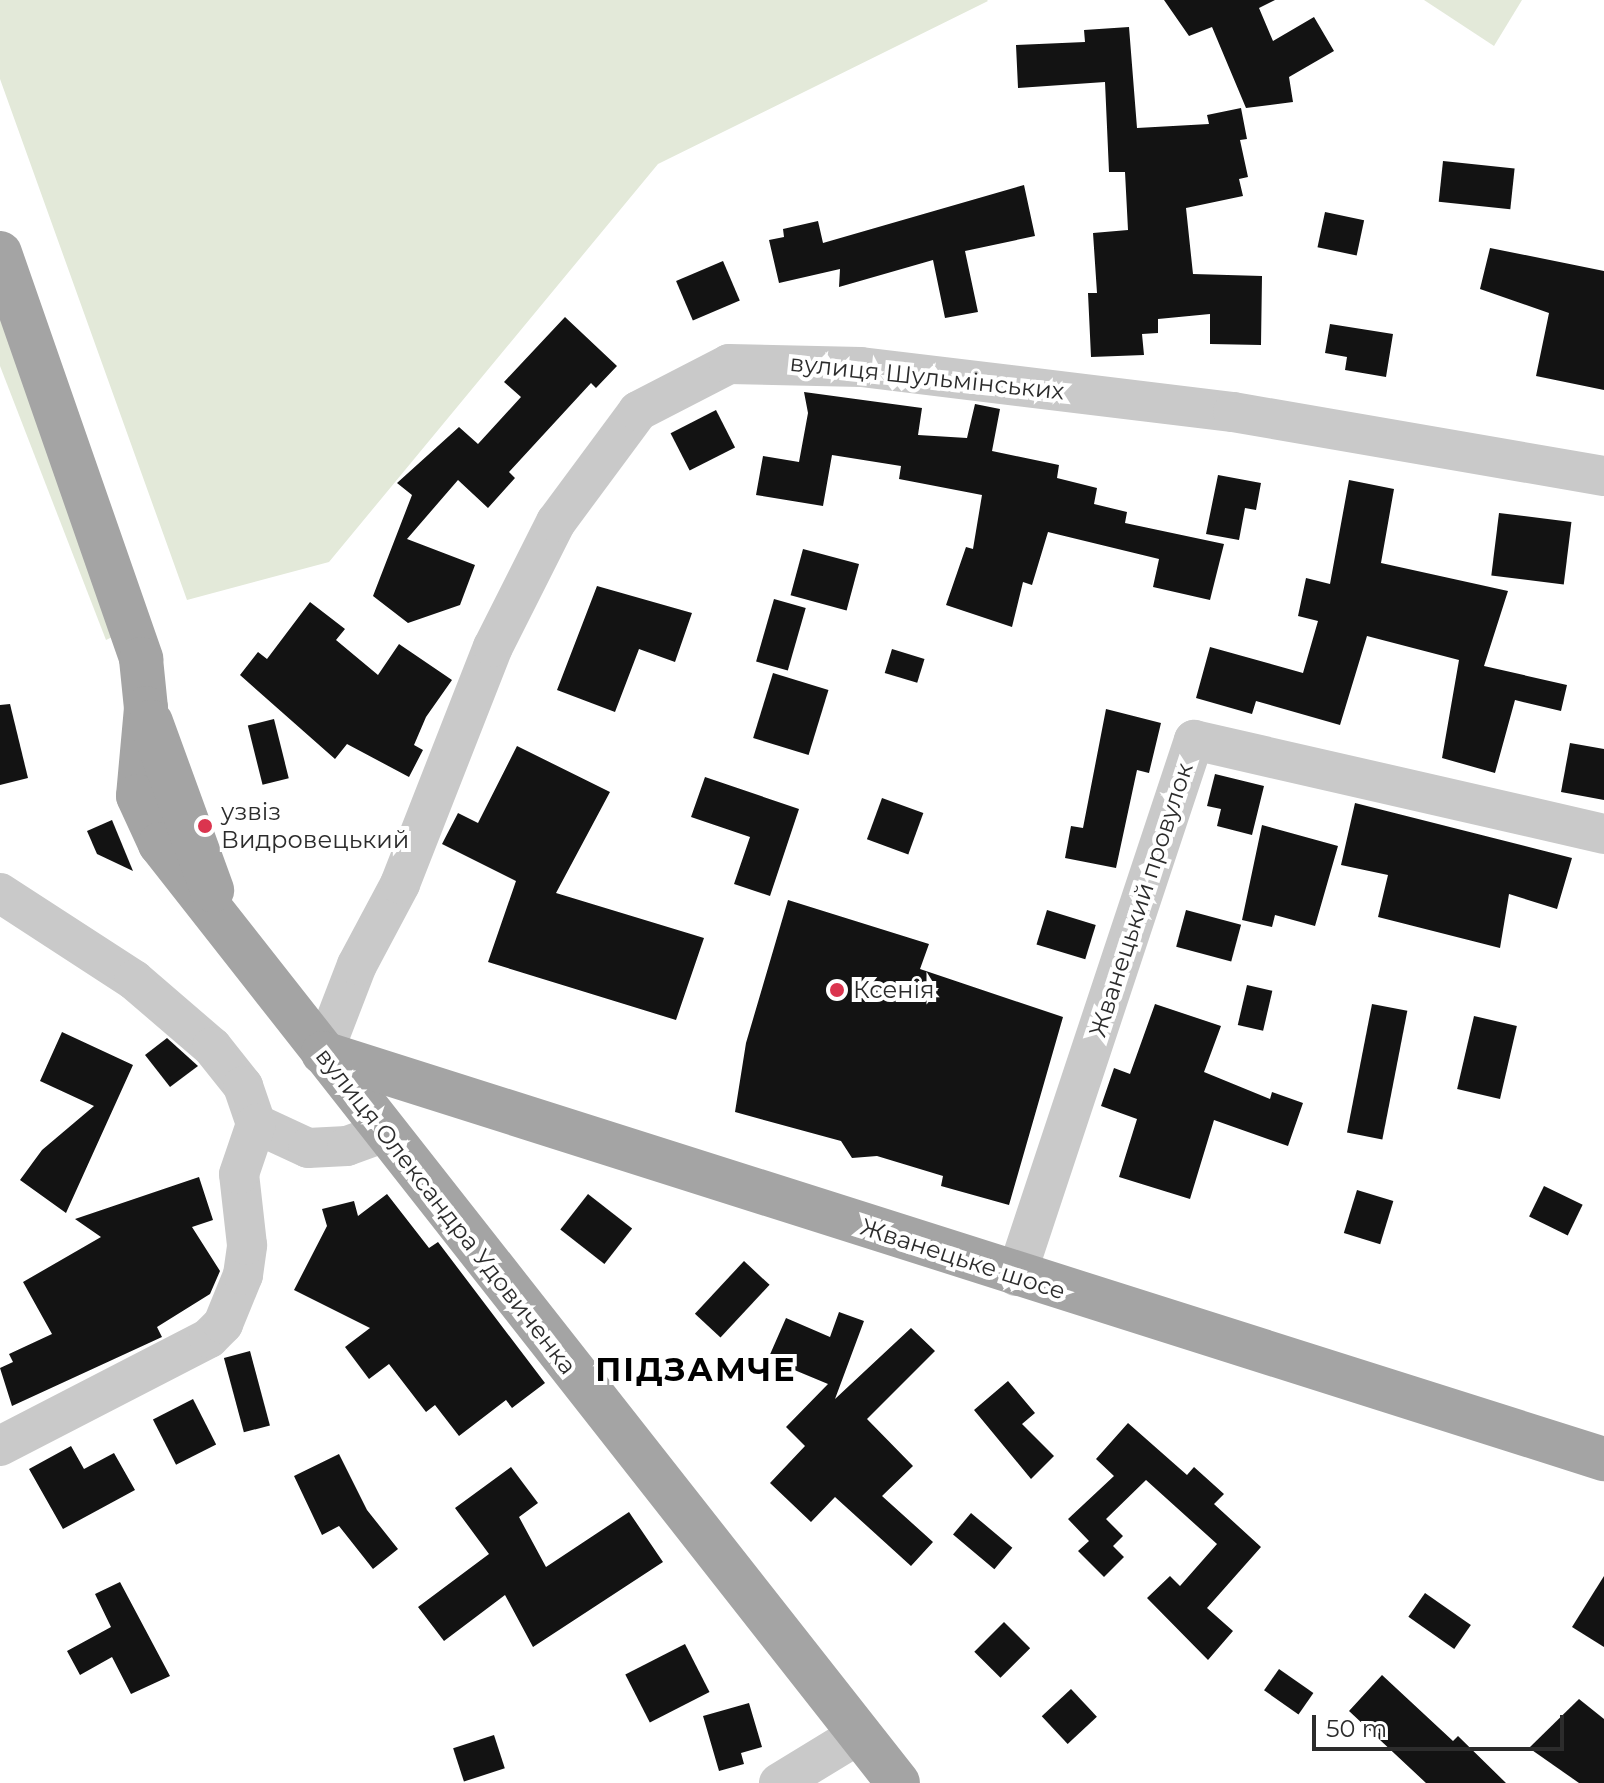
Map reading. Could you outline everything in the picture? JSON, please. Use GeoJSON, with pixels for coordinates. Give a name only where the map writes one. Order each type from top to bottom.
{"type":"FeatureCollection","features":[{"type":"Feature","properties":{"kind":"main road","name":"вулиця Олександра Удовиченка"},"geometry":{"type":"LineString","coordinates":[[0,253],[141,659],[146,708],[138,796],[160,844],[232,941],[898,1783]]}},
{"type":"Feature","properties":{"kind":"main road","name":"Жванецьке шосе"},"geometry":{"type":"LineString","coordinates":[[323,1053],[1016,1276],[1604,1459]]}},
{"type":"Feature","properties":{"kind":"street","name":"вулиця Шульмінських"},"geometry":{"type":"LineString","coordinates":[[323,1053],[357,965],[400,884],[493,647],[556,522],[638,411],[729,364],[861,367],[1233,412],[1604,476]]}},
{"type":"Feature","properties":{"kind":"street","name":"Жванецький провулок"},"geometry":{"type":"LineString","coordinates":[[1016,1276],[1194,740],[1604,834]]}},
{"type":"Feature","properties":{"kind":"street"},"geometry":{"type":"LineString","coordinates":[[0,893],[134,980],[212,1047],[243,1086],[256,1124],[239,1174],[247,1245],[243,1275],[223,1324],[209,1338],[0,1446]]}},
{"type":"Feature","properties":{"kind":"street"},"geometry":{"type":"LineString","coordinates":[[256,1124],[308,1148],[347,1146],[383,1133]]}},
{"type":"Feature","properties":{"kind":"street"},"geometry":{"type":"LineString","coordinates":[[779,1783],[858,1735]]}},
{"type":"Feature","properties":{"kind":"green space"},"geometry":{"type":"Polygon","coordinates":[[[0,0],[988,1],[658,164],[329,562],[187,600],[0,79],[0,0]]]}},
{"type":"Feature","properties":{"kind":"green space"},"geometry":{"type":"Polygon","coordinates":[[[1424,0],[1522,0],[1494,46],[1424,0]]]}},
{"type":"Feature","properties":{"kind":"green space"},"geometry":{"type":"Polygon","coordinates":[[[0,296],[131,628],[106,640],[0,366],[0,296]]]}},
{"type":"Feature","properties":{"kind":"building"},"geometry":{"type":"Polygon","coordinates":[[[1164,0],[1275,0],[1259,8],[1273,41],[1314,17],[1334,51],[1289,77],[1293,102],[1246,108],[1212,27],[1189,36],[1164,0]]]}},
{"type":"Feature","properties":{"kind":"building"},"geometry":{"type":"Polygon","coordinates":[[[1129,27],[1137,128],[1209,124],[1207,115],[1241,108],[1247,139],[1240,140],[1248,177],[1239,179],[1243,196],[1186,208],[1193,274],[1262,276],[1261,345],[1210,344],[1210,314],[1158,319],[1158,333],[1142,334],[1144,355],[1091,357],[1088,293],[1097,293],[1093,233],[1128,230],[1125,172],[1109,172],[1105,82],[1018,88],[1016,45],[1085,42],[1084,30],[1129,27]]]}},
{"type":"Feature","properties":{"kind":"building"},"geometry":{"type":"Polygon","coordinates":[[[1443,161],[1515,169],[1510,209],[1439,202],[1443,161]]]}},
{"type":"Feature","properties":{"kind":"building"},"geometry":{"type":"Polygon","coordinates":[[[1024,185],[1035,236],[965,251],[978,312],[945,318],[933,260],[839,287],[840,269],[779,283],[769,240],[784,237],[783,229],[818,221],[823,243],[1024,185]]]}},
{"type":"Feature","properties":{"kind":"building"},"geometry":{"type":"Polygon","coordinates":[[[1325,212],[1364,220],[1357,256],[1318,247],[1325,212]]]}},
{"type":"Feature","properties":{"kind":"building"},"geometry":{"type":"Polygon","coordinates":[[[1490,248],[1604,271],[1604,390],[1536,376],[1549,313],[1480,289],[1490,248]]]}},
{"type":"Feature","properties":{"kind":"building"},"geometry":{"type":"Polygon","coordinates":[[[723,261],[740,301],[693,321],[676,281],[723,261]]]}},
{"type":"Feature","properties":{"kind":"building"},"geometry":{"type":"Polygon","coordinates":[[[565,317],[617,366],[596,388],[591,383],[509,472],[515,478],[488,508],[458,480],[407,539],[475,565],[460,605],[408,623],[373,596],[412,495],[397,483],[459,427],[478,444],[521,397],[504,382],[565,317]]]}},
{"type":"Feature","properties":{"kind":"building"},"geometry":{"type":"Polygon","coordinates":[[[1330,324],[1393,334],[1386,377],[1345,370],[1347,357],[1325,353],[1330,324]]]}},
{"type":"Feature","properties":{"kind":"building"},"geometry":{"type":"Polygon","coordinates":[[[804,392],[922,408],[918,435],[967,438],[975,404],[1000,409],[992,451],[1059,465],[1057,478],[1097,488],[1094,504],[1127,512],[1125,523],[1224,544],[1210,600],[1153,587],[1159,559],[1048,532],[1032,585],[1023,582],[1012,627],[946,605],[966,547],[973,549],[982,495],[899,479],[901,466],[832,455],[823,506],[756,495],[763,456],[799,462],[808,413],[804,392]]]}},
{"type":"Feature","properties":{"kind":"building"},"geometry":{"type":"Polygon","coordinates":[[[716,410],[735,447],[690,471],[671,433],[716,410]]]}},
{"type":"Feature","properties":{"kind":"building"},"geometry":{"type":"Polygon","coordinates":[[[1218,475],[1261,483],[1256,510],[1245,508],[1239,540],[1206,534],[1218,475]]]}},
{"type":"Feature","properties":{"kind":"building"},"geometry":{"type":"Polygon","coordinates":[[[1349,480],[1394,489],[1381,563],[1508,591],[1484,666],[1567,685],[1561,711],[1515,700],[1495,773],[1442,758],[1459,660],[1367,636],[1340,725],[1256,701],[1252,714],[1196,698],[1210,647],[1303,673],[1318,621],[1298,616],[1306,578],[1330,584],[1349,480]]]}},
{"type":"Feature","properties":{"kind":"building"},"geometry":{"type":"Polygon","coordinates":[[[1499,513],[1571,522],[1564,584],[1491,576],[1499,513]]]}},
{"type":"Feature","properties":{"kind":"building"},"geometry":{"type":"Polygon","coordinates":[[[803,549],[859,564],[847,610],[791,595],[803,549]]]}},
{"type":"Feature","properties":{"kind":"building"},"geometry":{"type":"Polygon","coordinates":[[[597,586],[692,613],[675,662],[639,649],[615,712],[557,690],[597,586]]]}},
{"type":"Feature","properties":{"kind":"building"},"geometry":{"type":"Polygon","coordinates":[[[774,599],[806,608],[788,671],[756,661],[774,599]]]}},
{"type":"Feature","properties":{"kind":"building"},"geometry":{"type":"Polygon","coordinates":[[[310,602],[345,629],[336,640],[378,675],[399,644],[452,680],[426,717],[414,745],[423,750],[409,777],[347,744],[335,759],[240,675],[258,652],[267,659],[310,602]]]}},
{"type":"Feature","properties":{"kind":"building"},"geometry":{"type":"Polygon","coordinates":[[[892,649],[925,659],[917,683],[885,673],[892,649]]]}},
{"type":"Feature","properties":{"kind":"building"},"geometry":{"type":"Polygon","coordinates":[[[773,673],[828,690],[809,755],[753,738],[773,673]]]}},
{"type":"Feature","properties":{"kind":"building"},"geometry":{"type":"Polygon","coordinates":[[[10,704],[28,778],[0,785],[0,705],[10,704]]]}},
{"type":"Feature","properties":{"kind":"building"},"geometry":{"type":"Polygon","coordinates":[[[1106,709],[1161,723],[1149,773],[1137,770],[1116,868],[1065,858],[1071,826],[1083,828],[1106,709]]]}},
{"type":"Feature","properties":{"kind":"building"},"geometry":{"type":"Polygon","coordinates":[[[274,719],[289,778],[263,785],[248,726],[274,719]]]}},
{"type":"Feature","properties":{"kind":"building"},"geometry":{"type":"Polygon","coordinates":[[[1570,743],[1604,749],[1604,800],[1561,792],[1570,743]]]}},
{"type":"Feature","properties":{"kind":"building"},"geometry":{"type":"Polygon","coordinates":[[[517,746],[610,792],[556,893],[704,938],[676,1020],[488,962],[516,881],[442,844],[458,813],[478,823],[517,746]]]}},
{"type":"Feature","properties":{"kind":"building"},"geometry":{"type":"Polygon","coordinates":[[[1215,774],[1264,786],[1252,835],[1217,826],[1221,809],[1207,806],[1215,774]]]}},
{"type":"Feature","properties":{"kind":"building"},"geometry":{"type":"Polygon","coordinates":[[[705,777],[799,809],[770,896],[734,884],[750,837],[691,817],[705,777]]]}},
{"type":"Feature","properties":{"kind":"building"},"geometry":{"type":"Polygon","coordinates":[[[882,798],[923,813],[908,854],[867,839],[882,798]]]}},
{"type":"Feature","properties":{"kind":"building"},"geometry":{"type":"Polygon","coordinates":[[[1355,803],[1572,858],[1557,909],[1509,894],[1500,948],[1378,917],[1388,875],[1341,865],[1355,803]]]}},
{"type":"Feature","properties":{"kind":"building"},"geometry":{"type":"Polygon","coordinates":[[[112,820],[133,871],[97,854],[87,831],[112,820]]]}},
{"type":"Feature","properties":{"kind":"building"},"geometry":{"type":"Polygon","coordinates":[[[1262,825],[1338,846],[1315,926],[1275,915],[1272,927],[1242,920],[1262,825]]]}},
{"type":"Feature","properties":{"kind":"building"},"geometry":{"type":"Polygon","coordinates":[[[788,900],[929,944],[920,969],[1063,1017],[1009,1205],[941,1186],[943,1176],[877,1156],[852,1158],[841,1141],[735,1112],[746,1043],[788,900]]]}},
{"type":"Feature","properties":{"kind":"building"},"geometry":{"type":"Polygon","coordinates":[[[1047,910],[1096,925],[1085,959],[1036,944],[1047,910]]]}},
{"type":"Feature","properties":{"kind":"building"},"geometry":{"type":"Polygon","coordinates":[[[1186,910],[1241,925],[1231,961],[1176,947],[1186,910]]]}},
{"type":"Feature","properties":{"kind":"building"},"geometry":{"type":"Polygon","coordinates":[[[1247,985],[1272,991],[1263,1031],[1238,1025],[1247,985]]]}},
{"type":"Feature","properties":{"kind":"building"},"geometry":{"type":"Polygon","coordinates":[[[1155,1004],[1221,1026],[1204,1072],[1270,1099],[1272,1092],[1303,1103],[1288,1146],[1214,1120],[1190,1199],[1119,1177],[1137,1119],[1101,1106],[1114,1068],[1130,1074],[1155,1004]]]}},
{"type":"Feature","properties":{"kind":"building"},"geometry":{"type":"Polygon","coordinates":[[[1372,1004],[1407,1011],[1382,1139],[1347,1133],[1372,1004]]]}},
{"type":"Feature","properties":{"kind":"building"},"geometry":{"type":"Polygon","coordinates":[[[1474,1016],[1517,1026],[1500,1099],[1457,1089],[1474,1016]]]}},
{"type":"Feature","properties":{"kind":"building"},"geometry":{"type":"Polygon","coordinates":[[[62,1032],[133,1065],[66,1213],[20,1180],[42,1150],[94,1106],[40,1081],[62,1032]]]}},
{"type":"Feature","properties":{"kind":"building"},"geometry":{"type":"Polygon","coordinates":[[[167,1038],[198,1066],[170,1087],[145,1055],[167,1038]]]}},
{"type":"Feature","properties":{"kind":"building"},"geometry":{"type":"Polygon","coordinates":[[[199,1177],[213,1220],[192,1227],[220,1271],[210,1294],[157,1327],[162,1337],[12,1406],[0,1368],[13,1362],[9,1354],[52,1334],[23,1282],[101,1237],[75,1219],[199,1177]]]}},
{"type":"Feature","properties":{"kind":"building"},"geometry":{"type":"Polygon","coordinates":[[[1544,1186],[1583,1205],[1568,1235],[1529,1217],[1544,1186]]]}},
{"type":"Feature","properties":{"kind":"building"},"geometry":{"type":"Polygon","coordinates":[[[1357,1190],[1393,1201],[1380,1244],[1344,1233],[1357,1190]]]}},
{"type":"Feature","properties":{"kind":"building"},"geometry":{"type":"Polygon","coordinates":[[[387,1194],[429,1248],[438,1242],[545,1383],[512,1408],[506,1400],[459,1436],[435,1405],[426,1412],[389,1364],[369,1379],[345,1347],[370,1328],[294,1290],[327,1226],[322,1209],[354,1201],[358,1216],[387,1194]]]}},
{"type":"Feature","properties":{"kind":"building"},"geometry":{"type":"Polygon","coordinates":[[[588,1194],[632,1228],[604,1264],[560,1229],[588,1194]]]}},
{"type":"Feature","properties":{"kind":"building"},"geometry":{"type":"Polygon","coordinates":[[[744,1261],[770,1285],[720,1338],[695,1314],[744,1261]]]}},
{"type":"Feature","properties":{"kind":"building"},"geometry":{"type":"Polygon","coordinates":[[[839,1312],[864,1321],[835,1399],[911,1328],[935,1351],[867,1419],[913,1466],[882,1496],[933,1542],[911,1566],[835,1497],[811,1522],[770,1483],[805,1446],[786,1427],[828,1384],[768,1359],[786,1318],[830,1337],[839,1312]]]}},
{"type":"Feature","properties":{"kind":"building"},"geometry":{"type":"Polygon","coordinates":[[[250,1351],[270,1425],[244,1432],[224,1358],[250,1351]]]}},
{"type":"Feature","properties":{"kind":"building"},"geometry":{"type":"Polygon","coordinates":[[[1008,1381],[1035,1413],[1022,1424],[1054,1456],[1031,1479],[974,1410],[1008,1381]]]}},
{"type":"Feature","properties":{"kind":"building"},"geometry":{"type":"Polygon","coordinates":[[[193,1399],[216,1444],[176,1465],[153,1419],[193,1399]]]}},
{"type":"Feature","properties":{"kind":"building"},"geometry":{"type":"Polygon","coordinates":[[[1128,1423],[1187,1475],[1194,1467],[1224,1494],[1214,1504],[1261,1547],[1207,1608],[1233,1631],[1208,1660],[1147,1598],[1170,1576],[1180,1586],[1217,1544],[1146,1480],[1106,1519],[1123,1536],[1113,1546],[1124,1557],[1104,1577],[1078,1551],[1089,1541],[1068,1519],[1114,1476],[1096,1459],[1128,1423]]]}},
{"type":"Feature","properties":{"kind":"building"},"geometry":{"type":"Polygon","coordinates":[[[71,1446],[84,1469],[114,1453],[135,1490],[63,1529],[29,1469],[71,1446]]]}},
{"type":"Feature","properties":{"kind":"building"},"geometry":{"type":"Polygon","coordinates":[[[339,1454],[367,1510],[398,1549],[373,1569],[339,1526],[322,1535],[294,1476],[339,1454]]]}},
{"type":"Feature","properties":{"kind":"building"},"geometry":{"type":"Polygon","coordinates":[[[511,1467],[538,1503],[519,1517],[546,1567],[629,1512],[663,1562],[533,1647],[505,1595],[444,1641],[418,1607],[489,1554],[455,1508],[511,1467]]]}},
{"type":"Feature","properties":{"kind":"building"},"geometry":{"type":"Polygon","coordinates":[[[971,1513],[1012,1548],[994,1569],[953,1534],[971,1513]]]}},
{"type":"Feature","properties":{"kind":"building"},"geometry":{"type":"Polygon","coordinates":[[[1604,1576],[1604,1647],[1572,1627],[1604,1576]]]}},
{"type":"Feature","properties":{"kind":"building"},"geometry":{"type":"Polygon","coordinates":[[[120,1582],[170,1676],[131,1694],[112,1657],[80,1675],[67,1651],[111,1627],[95,1594],[120,1582]]]}},
{"type":"Feature","properties":{"kind":"building"},"geometry":{"type":"Polygon","coordinates":[[[1425,1593],[1471,1625],[1454,1649],[1408,1617],[1425,1593]]]}},
{"type":"Feature","properties":{"kind":"building"},"geometry":{"type":"Polygon","coordinates":[[[1004,1622],[1030,1648],[1000,1678],[974,1652],[1004,1622]]]}},
{"type":"Feature","properties":{"kind":"building"},"geometry":{"type":"Polygon","coordinates":[[[685,1644],[710,1692],[650,1723],[625,1674],[685,1644]]]}},
{"type":"Feature","properties":{"kind":"building"},"geometry":{"type":"Polygon","coordinates":[[[1279,1669],[1313,1693],[1298,1714],[1264,1690],[1279,1669]]]}},
{"type":"Feature","properties":{"kind":"building"},"geometry":{"type":"Polygon","coordinates":[[[1382,1675],[1453,1741],[1458,1736],[1506,1783],[1426,1783],[1349,1711],[1382,1675]]]}},
{"type":"Feature","properties":{"kind":"building"},"geometry":{"type":"Polygon","coordinates":[[[1071,1689],[1097,1717],[1068,1744],[1042,1716],[1071,1689]]]}},
{"type":"Feature","properties":{"kind":"building"},"geometry":{"type":"Polygon","coordinates":[[[1579,1699],[1604,1719],[1604,1783],[1579,1783],[1529,1748],[1579,1699]]]}},
{"type":"Feature","properties":{"kind":"building"},"geometry":{"type":"Polygon","coordinates":[[[749,1703],[762,1747],[741,1753],[744,1764],[719,1771],[703,1716],[749,1703]]]}},
{"type":"Feature","properties":{"kind":"building"},"geometry":{"type":"Polygon","coordinates":[[[494,1735],[505,1768],[464,1782],[453,1748],[494,1735]]]}},
{"type":"Feature","properties":{"kind":"place","name":"узвіз Видровецький"},"geometry":{"type":"Point","coordinates":[205,826]}},
{"type":"Feature","properties":{"kind":"place","name":"Ксенія"},"geometry":{"type":"Point","coordinates":[837,990]}},
{"type":"Feature","properties":{"kind":"district","name":"ПІДЗАМЧЕ"},"geometry":{"type":"Point","coordinates":[696,1370]}}]}
